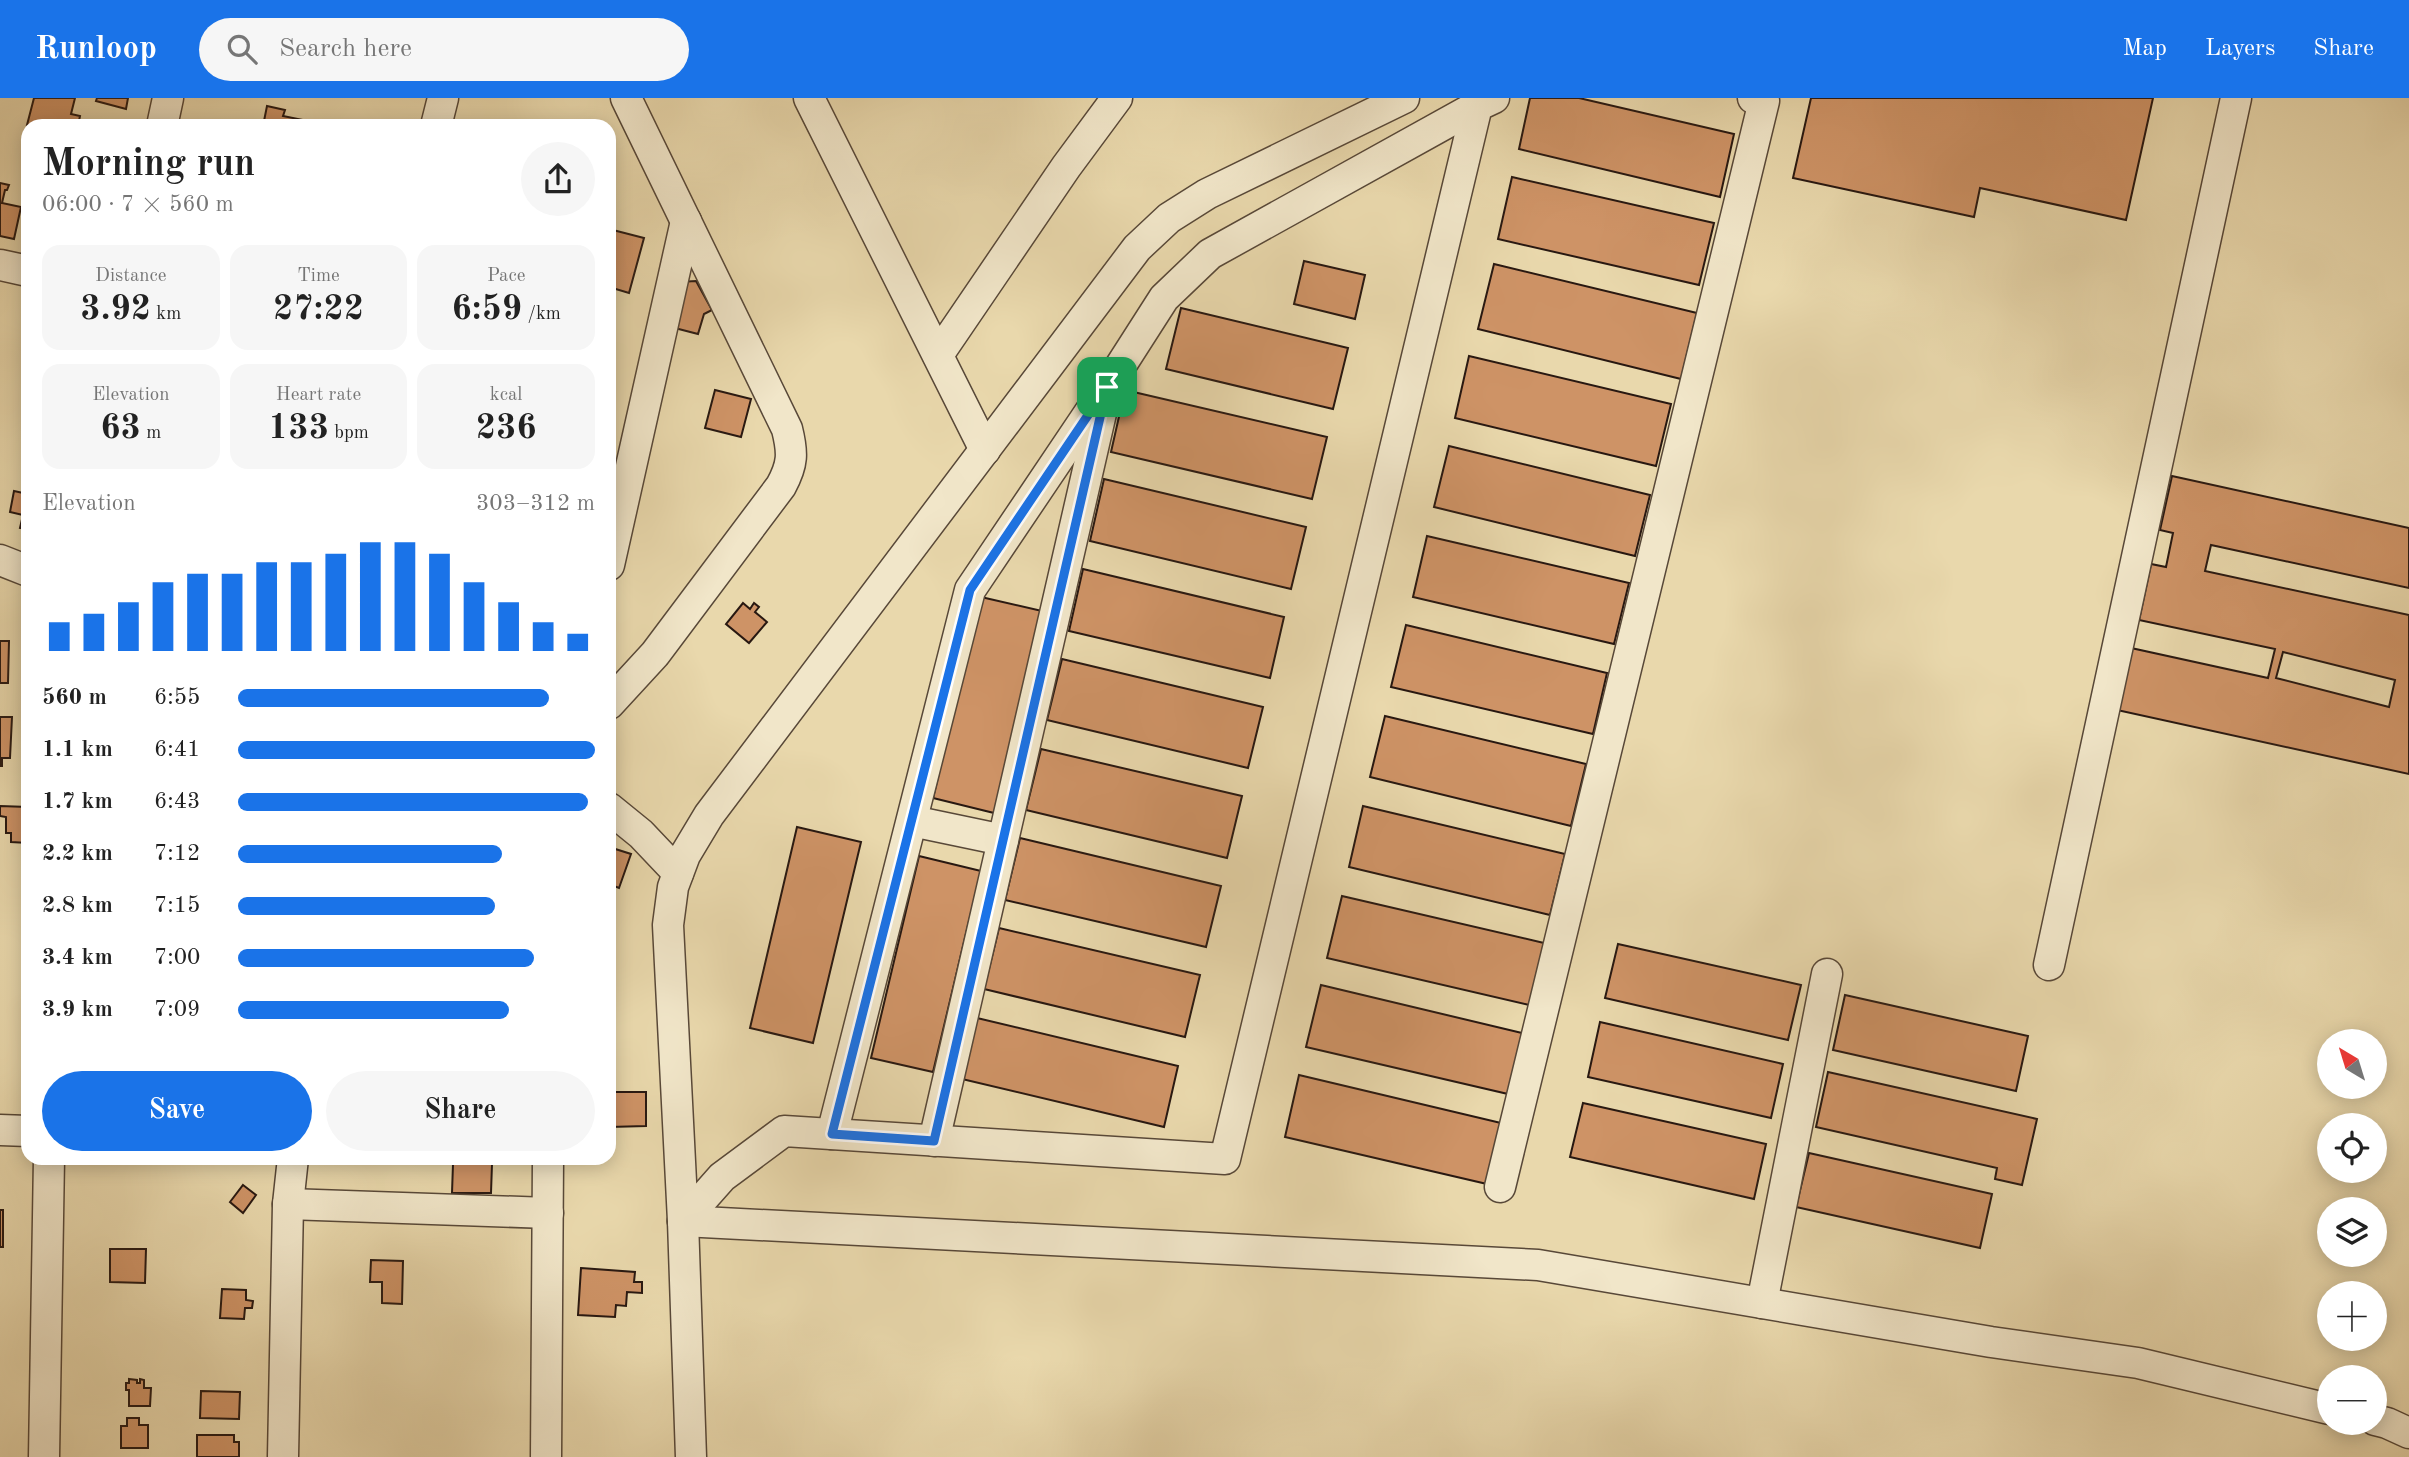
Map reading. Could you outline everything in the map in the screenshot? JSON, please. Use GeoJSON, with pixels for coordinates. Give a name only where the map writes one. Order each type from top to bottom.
{"type":"FeatureCollection","features":[{"type":"Feature","properties":{"kind":"street"},"geometry":{"type":"LineString","coordinates":[[164,119],[168,98]]}},
{"type":"Feature","properties":{"kind":"street"},"geometry":{"type":"LineString","coordinates":[[438,119],[443,98]]}},
{"type":"Feature","properties":{"kind":"street"},"geometry":{"type":"LineString","coordinates":[[616,696],[655,654],[781,486],[791,469],[792,449],[787,429],[626,98]]}},
{"type":"Feature","properties":{"kind":"street"},"geometry":{"type":"LineString","coordinates":[[809,98],[985,450]]}},
{"type":"Feature","properties":{"kind":"street"},"geometry":{"type":"LineString","coordinates":[[938,355],[1066,167],[1117,98]]}},
{"type":"Feature","properties":{"kind":"street"},"geometry":{"type":"LineString","coordinates":[[691,1457],[683,1221],[668,925],[673,887],[685,855],[709,815],[1137,248],[1169,218],[1207,194],[1404,98]]}},
{"type":"Feature","properties":{"kind":"street"},"geometry":{"type":"LineString","coordinates":[[1500,1186],[1764,101],[1753,98]]}},
{"type":"Feature","properties":{"kind":"street"},"geometry":{"type":"LineString","coordinates":[[2049,965],[2236,98]]}},
{"type":"Feature","properties":{"kind":"street"},"geometry":{"type":"LineString","coordinates":[[832,1134],[970,590],[1164,298],[1210,254],[1486,102]]}},
{"type":"Feature","properties":{"kind":"street"},"geometry":{"type":"LineString","coordinates":[[683,1221],[722,1177],[783,1131],[1225,1160],[1486,102]]}},
{"type":"Feature","properties":{"kind":"street"},"geometry":{"type":"LineString","coordinates":[[616,534],[686,221]]}},
{"type":"Feature","properties":{"kind":"street"},"geometry":{"type":"LineString","coordinates":[[0,265],[21,270]]}},
{"type":"Feature","properties":{"kind":"street"},"geometry":{"type":"LineString","coordinates":[[934,1141],[1107,387]]}},
{"type":"Feature","properties":{"kind":"street"},"geometry":{"type":"LineString","coordinates":[[0,560],[21,568]]}},
{"type":"Feature","properties":{"kind":"street"},"geometry":{"type":"LineString","coordinates":[[616,814],[641,834],[678,873]]}},
{"type":"Feature","properties":{"kind":"street"},"geometry":{"type":"LineString","coordinates":[[912,821],[1003,840]]}},
{"type":"Feature","properties":{"kind":"street"},"geometry":{"type":"LineString","coordinates":[[1762,1303],[1827,974]]}},
{"type":"Feature","properties":{"kind":"street"},"geometry":{"type":"LineString","coordinates":[[0,1130],[21,1131]]}},
{"type":"Feature","properties":{"kind":"street"},"geometry":{"type":"LineString","coordinates":[[44,1457],[49,1165]]}},
{"type":"Feature","properties":{"kind":"street"},"geometry":{"type":"LineString","coordinates":[[283,1457],[288,1204],[292,1165]]}},
{"type":"Feature","properties":{"kind":"street"},"geometry":{"type":"LineString","coordinates":[[546,1457],[548,1165]]}},
{"type":"Feature","properties":{"kind":"street"},"geometry":{"type":"LineString","coordinates":[[288,1204],[548,1213]]}},
{"type":"Feature","properties":{"kind":"street"},"geometry":{"type":"LineString","coordinates":[[683,1221],[1538,1265],[1991,1342],[2138,1363],[2317,1406]]}},
{"type":"Feature","properties":{"kind":"street"},"geometry":{"type":"LineString","coordinates":[[2387,1423],[2409,1433]]}},
{"type":"Feature","properties":{"kind":"building"},"geometry":{"type":"Polygon","coordinates":[[[34,98],[75,98],[71,114],[80,116],[79,119],[29,119],[34,98]]]}},
{"type":"Feature","properties":{"kind":"building"},"geometry":{"type":"Polygon","coordinates":[[[97,98],[128,98],[126,109],[96,101],[97,98]]]}},
{"type":"Feature","properties":{"kind":"building"},"geometry":{"type":"Polygon","coordinates":[[[1530,98],[1579,98],[1734,134],[1720,197],[1519,149],[1530,98]]]}},
{"type":"Feature","properties":{"kind":"building"},"geometry":{"type":"Polygon","coordinates":[[[1811,98],[2153,98],[2126,220],[1980,188],[1974,217],[1793,178],[1811,98]]]}},
{"type":"Feature","properties":{"kind":"building"},"geometry":{"type":"Polygon","coordinates":[[[267,106],[285,110],[283,116],[298,119],[264,119],[267,106]]]}},
{"type":"Feature","properties":{"kind":"building"},"geometry":{"type":"Polygon","coordinates":[[[1512,177],[1714,223],[1699,285],[1498,239],[1512,177]]]}},
{"type":"Feature","properties":{"kind":"building"},"geometry":{"type":"Polygon","coordinates":[[[0,183],[9,185],[2,203],[21,207],[14,239],[0,236],[0,183]]]}},
{"type":"Feature","properties":{"kind":"building"},"geometry":{"type":"Polygon","coordinates":[[[616,231],[644,238],[629,293],[616,289],[616,231]]]}},
{"type":"Feature","properties":{"kind":"building"},"geometry":{"type":"Polygon","coordinates":[[[1304,261],[1365,275],[1355,319],[1294,304],[1304,261]]]}},
{"type":"Feature","properties":{"kind":"building"},"geometry":{"type":"Polygon","coordinates":[[[1494,264],[1697,313],[1681,379],[1478,329],[1494,264]]]}},
{"type":"Feature","properties":{"kind":"building"},"geometry":{"type":"Polygon","coordinates":[[[696,281],[712,310],[704,314],[698,334],[667,326],[679,282],[696,281]]]}},
{"type":"Feature","properties":{"kind":"building"},"geometry":{"type":"Polygon","coordinates":[[[1181,308],[1348,348],[1333,409],[1166,369],[1181,308]]]}},
{"type":"Feature","properties":{"kind":"building"},"geometry":{"type":"Polygon","coordinates":[[[1469,356],[1671,404],[1656,466],[1455,418],[1469,356]]]}},
{"type":"Feature","properties":{"kind":"building"},"geometry":{"type":"Polygon","coordinates":[[[715,390],[751,399],[741,437],[705,428],[715,390]]]}},
{"type":"Feature","properties":{"kind":"building"},"geometry":{"type":"Polygon","coordinates":[[[1125,390],[1327,437],[1312,499],[1111,452],[1125,390]]]}},
{"type":"Feature","properties":{"kind":"building"},"geometry":{"type":"Polygon","coordinates":[[[1449,446],[1650,495],[1635,556],[1434,507],[1449,446]]]}},
{"type":"Feature","properties":{"kind":"building"},"geometry":{"type":"Polygon","coordinates":[[[2172,476],[2409,528],[2409,588],[2211,545],[2205,571],[2409,615],[2409,774],[2117,710],[2131,648],[2268,678],[2275,649],[2139,620],[2151,564],[2166,567],[2173,533],[2160,530],[2172,476]],[[2283,652],[2276,678],[2389,707],[2395,680],[2283,652]]]}},
{"type":"Feature","properties":{"kind":"building"},"geometry":{"type":"Polygon","coordinates":[[[1104,479],[1306,527],[1291,589],[1090,541],[1104,479]]]}},
{"type":"Feature","properties":{"kind":"building"},"geometry":{"type":"Polygon","coordinates":[[[14,491],[21,492],[21,515],[10,512],[14,491]]]}},
{"type":"Feature","properties":{"kind":"building"},"geometry":{"type":"Polygon","coordinates":[[[1427,536],[1629,583],[1614,644],[1413,597],[1427,536]]]}},
{"type":"Feature","properties":{"kind":"building"},"geometry":{"type":"Polygon","coordinates":[[[1083,569],[1284,617],[1270,678],[1069,631],[1083,569]]]}},
{"type":"Feature","properties":{"kind":"building"},"geometry":{"type":"Polygon","coordinates":[[[981,597],[1042,611],[994,813],[933,798],[981,597]]]}},
{"type":"Feature","properties":{"kind":"building"},"geometry":{"type":"Polygon","coordinates":[[[743,603],[750,609],[754,603],[759,607],[755,612],[767,622],[749,643],[726,624],[743,603]]]}},
{"type":"Feature","properties":{"kind":"building"},"geometry":{"type":"Polygon","coordinates":[[[1406,625],[1607,673],[1593,734],[1391,687],[1406,625]]]}},
{"type":"Feature","properties":{"kind":"building"},"geometry":{"type":"Polygon","coordinates":[[[0,641],[9,641],[8,683],[0,683],[0,641]]]}},
{"type":"Feature","properties":{"kind":"building"},"geometry":{"type":"Polygon","coordinates":[[[1062,659],[1263,707],[1248,768],[1047,720],[1062,659]]]}},
{"type":"Feature","properties":{"kind":"building"},"geometry":{"type":"Polygon","coordinates":[[[1385,716],[1586,764],[1571,826],[1370,777],[1385,716]]]}},
{"type":"Feature","properties":{"kind":"building"},"geometry":{"type":"Polygon","coordinates":[[[0,717],[12,717],[10,758],[2,758],[2,766],[0,766],[0,717]]]}},
{"type":"Feature","properties":{"kind":"building"},"geometry":{"type":"Polygon","coordinates":[[[1041,749],[1242,796],[1227,858],[1026,810],[1041,749]]]}},
{"type":"Feature","properties":{"kind":"building"},"geometry":{"type":"Polygon","coordinates":[[[0,806],[21,807],[21,843],[11,842],[11,833],[6,833],[6,817],[0,816],[0,806]]]}},
{"type":"Feature","properties":{"kind":"building"},"geometry":{"type":"Polygon","coordinates":[[[1363,806],[1565,854],[1550,915],[1349,867],[1363,806]]]}},
{"type":"Feature","properties":{"kind":"building"},"geometry":{"type":"Polygon","coordinates":[[[797,827],[861,842],[813,1043],[750,1028],[797,827]]]}},
{"type":"Feature","properties":{"kind":"building"},"geometry":{"type":"Polygon","coordinates":[[[1020,838],[1221,886],[1206,947],[1005,900],[1020,838]]]}},
{"type":"Feature","properties":{"kind":"building"},"geometry":{"type":"Polygon","coordinates":[[[616,849],[631,854],[619,888],[616,887],[616,849]]]}},
{"type":"Feature","properties":{"kind":"building"},"geometry":{"type":"Polygon","coordinates":[[[919,856],[981,871],[933,1072],[871,1058],[919,856]]]}},
{"type":"Feature","properties":{"kind":"building"},"geometry":{"type":"Polygon","coordinates":[[[1342,896],[1544,943],[1529,1005],[1327,958],[1342,896]]]}},
{"type":"Feature","properties":{"kind":"building"},"geometry":{"type":"Polygon","coordinates":[[[999,928],[1200,975],[1185,1037],[984,989],[999,928]]]}},
{"type":"Feature","properties":{"kind":"building"},"geometry":{"type":"Polygon","coordinates":[[[1618,944],[1801,985],[1788,1040],[1605,998],[1618,944]]]}},
{"type":"Feature","properties":{"kind":"building"},"geometry":{"type":"Polygon","coordinates":[[[1321,985],[1522,1033],[1508,1094],[1306,1047],[1321,985]]]}},
{"type":"Feature","properties":{"kind":"building"},"geometry":{"type":"Polygon","coordinates":[[[1845,995],[2028,1036],[2016,1091],[1833,1050],[1845,995]]]}},
{"type":"Feature","properties":{"kind":"building"},"geometry":{"type":"Polygon","coordinates":[[[977,1018],[1178,1066],[1164,1127],[962,1079],[977,1018]]]}},
{"type":"Feature","properties":{"kind":"building"},"geometry":{"type":"Polygon","coordinates":[[[1600,1022],[1783,1064],[1771,1118],[1588,1077],[1600,1022]]]}},
{"type":"Feature","properties":{"kind":"building"},"geometry":{"type":"Polygon","coordinates":[[[1828,1072],[2037,1119],[2022,1185],[1995,1179],[1997,1168],[1816,1127],[1828,1072]]]}},
{"type":"Feature","properties":{"kind":"building"},"geometry":{"type":"Polygon","coordinates":[[[1299,1075],[1501,1123],[1487,1184],[1285,1137],[1299,1075]]]}},
{"type":"Feature","properties":{"kind":"building"},"geometry":{"type":"Polygon","coordinates":[[[616,1092],[646,1092],[646,1126],[616,1127],[616,1092]]]}},
{"type":"Feature","properties":{"kind":"building"},"geometry":{"type":"Polygon","coordinates":[[[1583,1103],[1766,1144],[1754,1199],[1570,1157],[1583,1103]]]}},
{"type":"Feature","properties":{"kind":"building"},"geometry":{"type":"Polygon","coordinates":[[[1809,1153],[1992,1194],[1980,1248],[1796,1207],[1809,1153]]]}},
{"type":"Feature","properties":{"kind":"building"},"geometry":{"type":"Polygon","coordinates":[[[453,1165],[492,1165],[491,1193],[452,1193],[453,1165]]]}},
{"type":"Feature","properties":{"kind":"building"},"geometry":{"type":"Polygon","coordinates":[[[243,1185],[256,1195],[243,1213],[230,1202],[243,1185]]]}},
{"type":"Feature","properties":{"kind":"building"},"geometry":{"type":"Polygon","coordinates":[[[0,1210],[3,1210],[3,1247],[0,1247],[0,1210]]]}},
{"type":"Feature","properties":{"kind":"building"},"geometry":{"type":"Polygon","coordinates":[[[110,1249],[146,1249],[145,1283],[110,1282],[110,1249]]]}},
{"type":"Feature","properties":{"kind":"building"},"geometry":{"type":"Polygon","coordinates":[[[371,1260],[403,1261],[402,1304],[382,1303],[382,1282],[370,1282],[371,1260]]]}},
{"type":"Feature","properties":{"kind":"building"},"geometry":{"type":"Polygon","coordinates":[[[581,1268],[635,1272],[634,1282],[642,1282],[642,1293],[627,1292],[626,1306],[616,1305],[615,1317],[578,1315],[581,1268]]]}},
{"type":"Feature","properties":{"kind":"building"},"geometry":{"type":"Polygon","coordinates":[[[222,1289],[246,1290],[246,1300],[253,1301],[252,1308],[245,1308],[244,1319],[220,1318],[222,1289]]]}},
{"type":"Feature","properties":{"kind":"building"},"geometry":{"type":"Polygon","coordinates":[[[129,1379],[137,1380],[137,1383],[140,1383],[140,1379],[144,1380],[144,1388],[151,1388],[150,1406],[129,1406],[126,1383],[129,1383],[129,1379]]]}},
{"type":"Feature","properties":{"kind":"building"},"geometry":{"type":"Polygon","coordinates":[[[201,1391],[240,1392],[239,1419],[200,1418],[201,1391]]]}},
{"type":"Feature","properties":{"kind":"building"},"geometry":{"type":"Polygon","coordinates":[[[127,1418],[139,1418],[139,1425],[148,1425],[148,1448],[121,1448],[121,1426],[127,1426],[127,1418]]]}},
{"type":"Feature","properties":{"kind":"building"},"geometry":{"type":"Polygon","coordinates":[[[197,1435],[234,1435],[234,1442],[239,1442],[239,1457],[197,1457],[197,1435]]]}},
{"type":"Feature","properties":{"kind":"route"},"geometry":{"type":"LineString","coordinates":[[1107,387],[934,1141],[832,1134],[970,590],[1107,387]]}}]}
